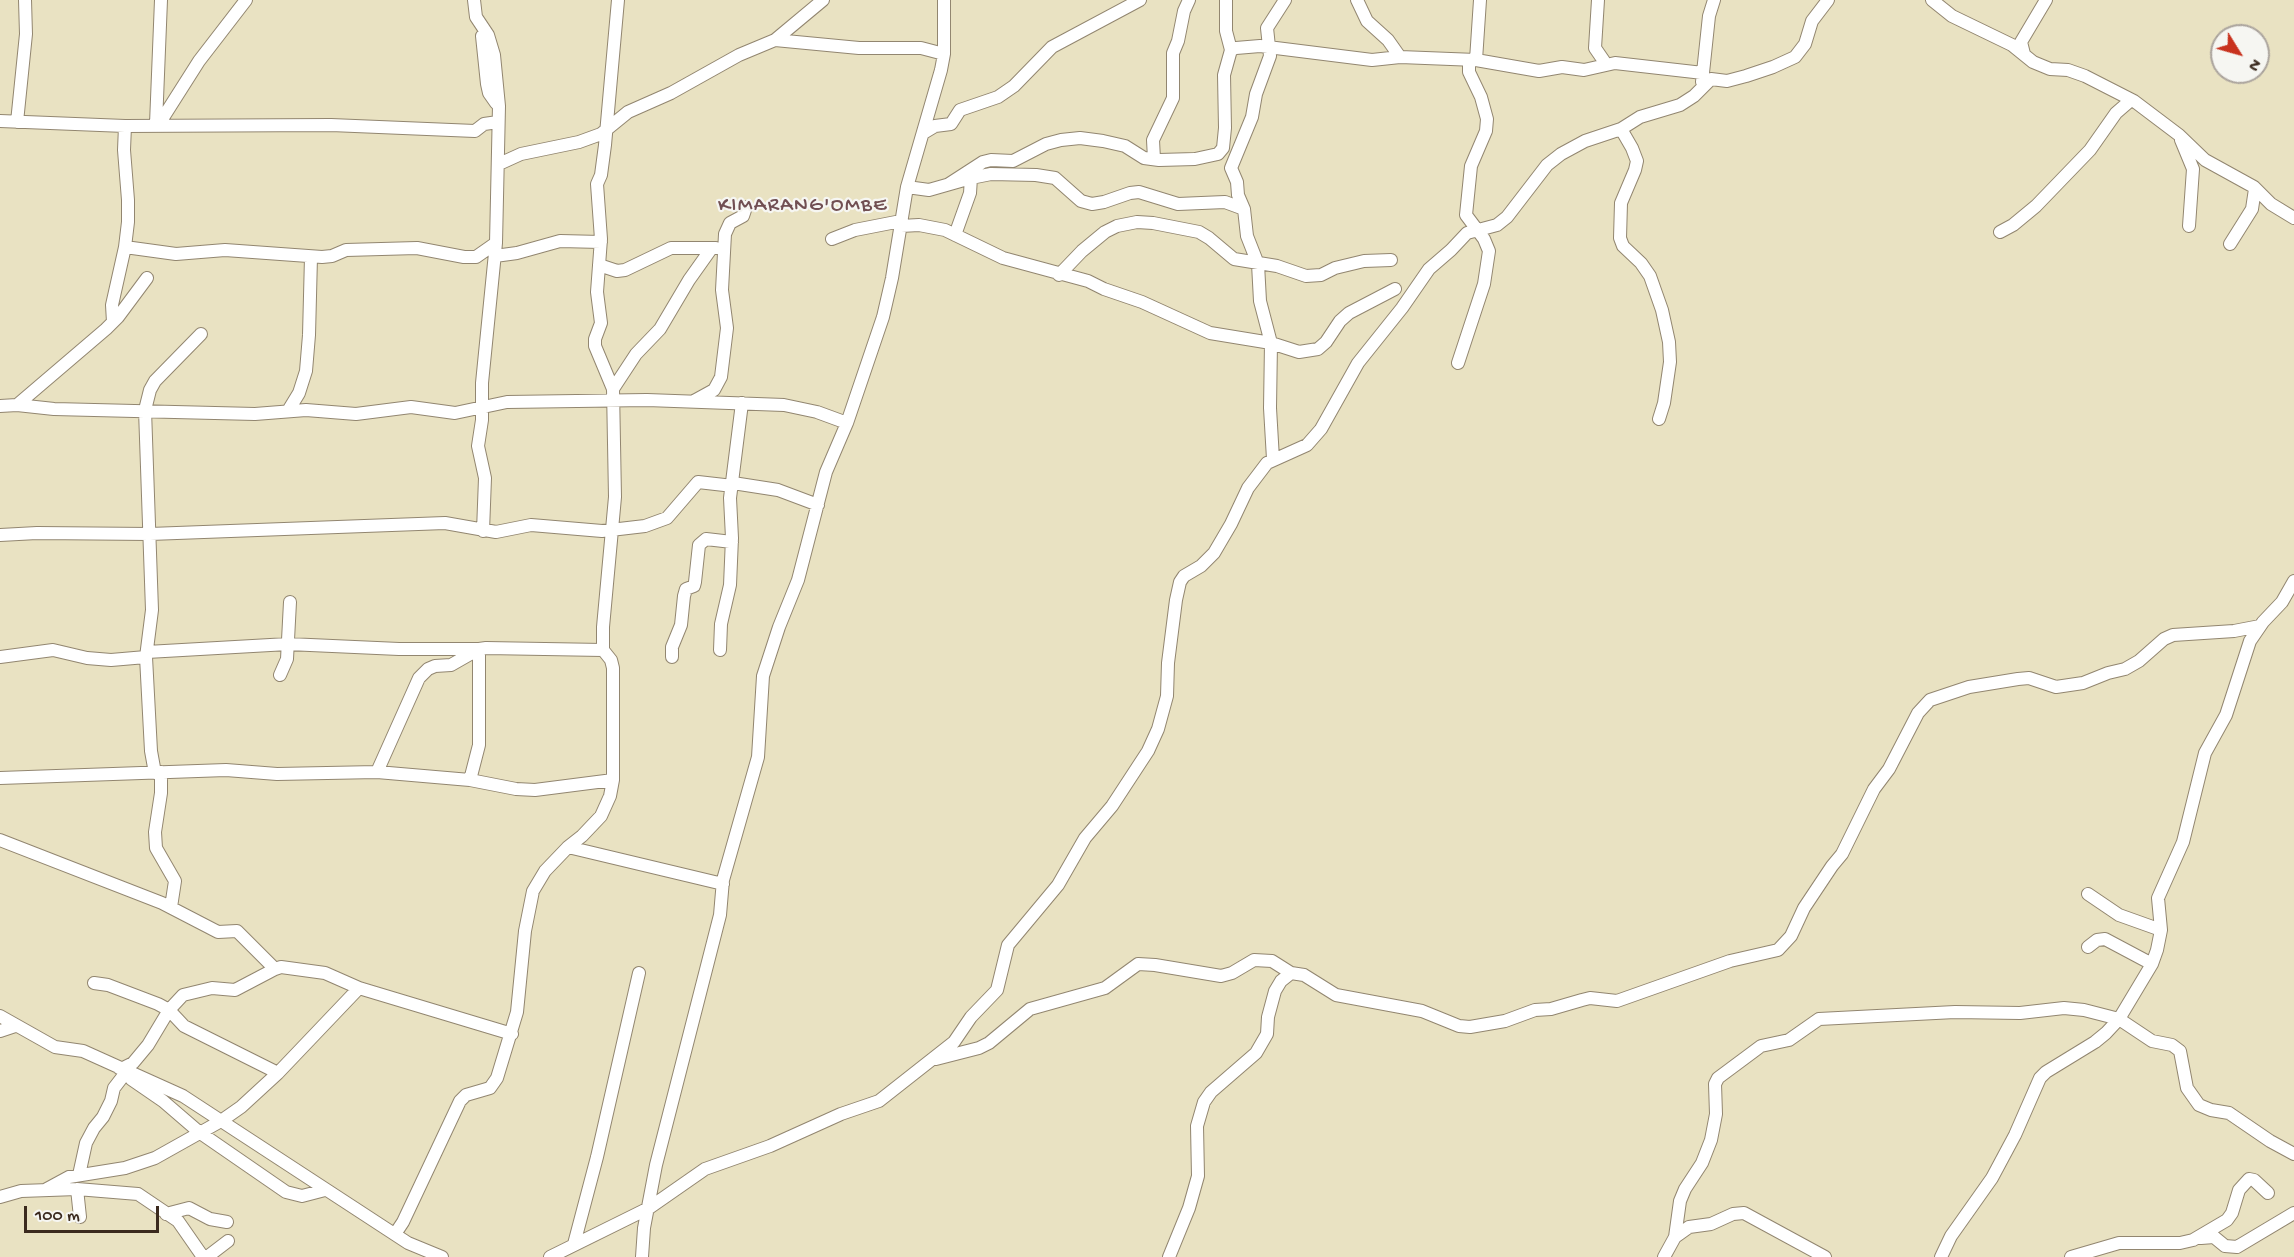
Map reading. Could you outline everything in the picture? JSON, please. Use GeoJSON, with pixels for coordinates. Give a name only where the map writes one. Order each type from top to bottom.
{"type":"FeatureCollection","features":[{"type":"Feature","properties":{"kind":"street"},"geometry":{"type":"LineString","coordinates":[[17,122],[26,34],[25,0]]}},
{"type":"Feature","properties":{"kind":"street"},"geometry":{"type":"LineString","coordinates":[[157,124],[199,61],[246,0]]}},
{"type":"Feature","properties":{"kind":"street"},"geometry":{"type":"LineString","coordinates":[[474,0],[476,16],[481,26],[489,93],[499,106],[499,164],[495,204],[496,249],[478,452],[486,483],[483,531]]}},
{"type":"Feature","properties":{"kind":"street"},"geometry":{"type":"LineString","coordinates":[[395,1234],[403,1222],[460,1101],[466,1095],[493,1086],[512,1034],[517,1012],[525,931],[533,891],[545,871],[601,816],[608,802],[613,780],[613,668],[611,660],[603,650],[604,611],[609,578],[615,497],[613,394],[595,346],[595,339],[601,323],[597,292],[601,242],[597,184],[601,176],[618,0]]}},
{"type":"Feature","properties":{"kind":"street"},"geometry":{"type":"LineString","coordinates":[[499,164],[521,154],[585,140],[601,134],[628,112],[671,93],[739,55],[775,40],[823,0]]}},
{"type":"Feature","properties":{"kind":"street"},"geometry":{"type":"LineString","coordinates":[[642,1257],[644,1228],[656,1165],[720,915],[723,884],[758,757],[763,676],[779,627],[794,595],[826,472],[847,423],[883,317],[908,187],[925,132],[944,54],[944,0]]}},
{"type":"Feature","properties":{"kind":"street"},"geometry":{"type":"LineString","coordinates":[[925,132],[935,126],[951,124],[960,110],[998,97],[1014,86],[1052,47],[1064,38],[1140,0]]}},
{"type":"Feature","properties":{"kind":"street"},"geometry":{"type":"LineString","coordinates":[[1154,159],[1153,140],[1172,102],[1173,52],[1189,0]]}},
{"type":"Feature","properties":{"kind":"street"},"geometry":{"type":"LineString","coordinates":[[949,184],[983,162],[1013,161],[1046,144],[1061,140],[1080,138],[1103,141],[1125,146],[1144,158],[1154,159],[1181,160],[1212,157],[1218,154],[1223,148],[1224,75],[1231,50],[1226,31],[1226,0]]}},
{"type":"Feature","properties":{"kind":"street"},"geometry":{"type":"LineString","coordinates":[[1273,459],[1270,408],[1271,343],[1260,302],[1258,264],[1248,236],[1244,208],[1231,168],[1252,117],[1270,56],[1267,28],[1285,0]]}},
{"type":"Feature","properties":{"kind":"street"},"geometry":{"type":"LineString","coordinates":[[1357,0],[1367,21],[1388,40],[1400,57]]}},
{"type":"Feature","properties":{"kind":"street"},"geometry":{"type":"LineString","coordinates":[[1458,363],[1484,284],[1489,251],[1466,215],[1472,165],[1486,131],[1481,97],[1469,72],[1480,0]]}},
{"type":"Feature","properties":{"kind":"street"},"geometry":{"type":"LineString","coordinates":[[1598,0],[1595,48],[1606,64]]}},
{"type":"Feature","properties":{"kind":"street"},"geometry":{"type":"LineString","coordinates":[[1701,87],[1709,16],[1714,0]]}},
{"type":"Feature","properties":{"kind":"street"},"geometry":{"type":"LineString","coordinates":[[550,1257],[649,1208],[705,1169],[770,1146],[841,1114],[879,1101],[954,1042],[971,1017],[992,997],[1000,984],[1008,945],[1058,885],[1085,838],[1112,806],[1148,751],[1162,718],[1167,696],[1168,663],[1180,582],[1184,576],[1201,566],[1214,553],[1248,488],[1259,472],[1273,459],[1301,449],[1314,438],[1335,408],[1358,363],[1402,308],[1429,269],[1451,250],[1461,237],[1497,225],[1507,218],[1554,158],[1585,141],[1622,129],[1640,117],[1680,105],[1694,96],[1711,79],[1727,81],[1773,68],[1795,57],[1805,44],[1811,23],[1828,0]]}},
{"type":"Feature","properties":{"kind":"street"},"geometry":{"type":"LineString","coordinates":[[1932,0],[1952,16],[2012,45],[2032,62],[2050,69],[2068,70],[2085,76],[2131,100],[2178,134],[2205,160],[2255,189],[2271,204],[2294,218]]}},
{"type":"Feature","properties":{"kind":"street"},"geometry":{"type":"LineString","coordinates":[[2024,54],[2021,42],[2046,0]]}},
{"type":"Feature","properties":{"kind":"street"},"geometry":{"type":"LineString","coordinates":[[157,124],[162,2]]}},
{"type":"Feature","properties":{"kind":"street"},"geometry":{"type":"LineString","coordinates":[[775,40],[859,48],[921,48],[944,54]]}},
{"type":"Feature","properties":{"kind":"street"},"geometry":{"type":"LineString","coordinates":[[1231,50],[1269,47],[1372,60],[1400,57],[1472,61],[1539,71],[1562,67],[1584,70],[1615,63],[1703,74]]}},
{"type":"Feature","properties":{"kind":"street"},"geometry":{"type":"LineString","coordinates":[[2000,232],[2013,225],[2036,206],[2090,150],[2116,113],[2131,100]]}},
{"type":"Feature","properties":{"kind":"street"},"geometry":{"type":"LineString","coordinates":[[0,121],[125,126],[157,124],[331,125],[475,130],[484,124],[498,122]]}},
{"type":"Feature","properties":{"kind":"street"},"geometry":{"type":"LineString","coordinates":[[107,125],[124,150]]}},
{"type":"Feature","properties":{"kind":"street"},"geometry":{"type":"LineString","coordinates":[[112,322],[112,305],[125,247],[128,200],[124,150],[125,126]]}},
{"type":"Feature","properties":{"kind":"street"},"geometry":{"type":"LineString","coordinates":[[1622,129],[1637,161],[1622,203],[1620,238],[1623,246],[1641,263],[1650,276],[1662,310],[1669,342],[1670,362],[1664,403],[1659,419]]}},
{"type":"Feature","properties":{"kind":"street"},"geometry":{"type":"LineString","coordinates":[[2178,134],[2193,169],[2189,226]]}},
{"type":"Feature","properties":{"kind":"street"},"geometry":{"type":"LineString","coordinates":[[908,187],[929,189],[971,178],[1004,173],[1050,176],[1061,182],[1081,201],[1092,204],[1139,192],[1178,204],[1225,201],[1244,208]]}},
{"type":"Feature","properties":{"kind":"street"},"geometry":{"type":"LineString","coordinates":[[955,234],[970,193],[971,178]]}},
{"type":"Feature","properties":{"kind":"street"},"geometry":{"type":"LineString","coordinates":[[2230,244],[2252,209],[2255,189]]}},
{"type":"Feature","properties":{"kind":"street"},"geometry":{"type":"LineString","coordinates":[[613,394],[636,354],[660,329],[689,280],[717,249],[727,227],[743,216],[746,207]]}},
{"type":"Feature","properties":{"kind":"street"},"geometry":{"type":"LineString","coordinates":[[1059,275],[1082,251],[1105,232],[1117,226],[1137,222],[1199,232],[1234,259],[1277,266],[1306,276],[1314,276],[1347,264],[1368,260],[1391,260]]}},
{"type":"Feature","properties":{"kind":"street"},"geometry":{"type":"LineString","coordinates":[[832,239],[855,230],[901,223],[919,225],[955,234],[1002,258],[1088,281],[1153,306],[1186,324],[1210,333],[1271,343],[1299,352],[1318,349],[1349,313],[1395,290]]}},
{"type":"Feature","properties":{"kind":"street"},"geometry":{"type":"LineString","coordinates":[[125,247],[176,254],[225,250],[311,257],[328,257],[346,250],[357,249],[417,248],[464,257],[476,256],[496,249],[517,253],[560,241],[601,242]]}},
{"type":"Feature","properties":{"kind":"street"},"geometry":{"type":"LineString","coordinates":[[599,266],[617,271],[625,270],[670,248],[717,249]]}},
{"type":"Feature","properties":{"kind":"street"},"geometry":{"type":"LineString","coordinates":[[692,402],[714,390],[721,377],[727,328],[717,249]]}},
{"type":"Feature","properties":{"kind":"street"},"geometry":{"type":"LineString","coordinates":[[288,411],[299,393],[306,371],[311,257]]}},
{"type":"Feature","properties":{"kind":"street"},"geometry":{"type":"LineString","coordinates":[[17,405],[112,322],[147,278]]}},
{"type":"Feature","properties":{"kind":"street"},"geometry":{"type":"LineString","coordinates":[[171,908],[175,881],[162,860],[155,838],[161,793],[150,729],[146,655],[152,610],[145,410],[155,381],[201,334]]}},
{"type":"Feature","properties":{"kind":"street"},"geometry":{"type":"LineString","coordinates":[[0,406],[255,414],[306,410],[356,414],[411,407],[455,413],[469,412],[507,402],[613,394],[692,402],[802,408],[847,423]]}},
{"type":"Feature","properties":{"kind":"street"},"geometry":{"type":"LineString","coordinates":[[720,650],[721,624],[730,585],[732,542],[730,498],[742,403]]}},
{"type":"Feature","properties":{"kind":"street"},"geometry":{"type":"LineString","coordinates":[[0,535],[37,532],[150,534],[445,523],[496,532],[531,525],[590,531],[612,530],[645,526],[667,518],[698,482],[778,490],[818,505]]}},
{"type":"Feature","properties":{"kind":"street"},"geometry":{"type":"LineString","coordinates":[[672,657],[672,647],[680,631],[686,589],[693,586],[695,582],[699,545],[706,539],[732,542]]}},
{"type":"Feature","properties":{"kind":"street"},"geometry":{"type":"LineString","coordinates":[[1940,1254],[1992,1178],[2015,1135],[2040,1078],[2095,1042],[2119,1019],[2152,964],[2161,930],[2158,902],[2160,892],[2170,875],[2183,842],[2205,753],[2226,715],[2245,654],[2260,626],[2282,602],[2294,581]]}},
{"type":"Feature","properties":{"kind":"street"},"geometry":{"type":"LineString","coordinates":[[280,675],[287,659],[290,602]]}},
{"type":"Feature","properties":{"kind":"street"},"geometry":{"type":"LineString","coordinates":[[930,1060],[980,1048],[989,1043],[1029,1008],[1105,988],[1138,964],[1226,976],[1254,960],[1267,960],[1277,962],[1291,973],[1304,975],[1336,995],[1422,1011],[1459,1026],[1470,1027],[1505,1021],[1535,1010],[1551,1009],[1582,1000],[1617,1001],[1730,961],[1778,950],[1791,936],[1804,908],[1842,854],[1874,789],[1889,769],[1918,713],[1930,699],[1969,687],[2018,679],[2029,678],[2056,687],[2083,683],[2125,669],[2139,661],[2164,639],[2173,635],[2234,631],[2260,626]]}},
{"type":"Feature","properties":{"kind":"street"},"geometry":{"type":"LineString","coordinates":[[0,657],[53,650],[87,658],[111,660],[146,655],[288,644],[399,649],[603,650]]}},
{"type":"Feature","properties":{"kind":"street"},"geometry":{"type":"LineString","coordinates":[[377,772],[419,678],[428,669],[451,665],[478,649]]}},
{"type":"Feature","properties":{"kind":"street"},"geometry":{"type":"LineString","coordinates":[[470,780],[479,745],[478,649]]}},
{"type":"Feature","properties":{"kind":"street"},"geometry":{"type":"LineString","coordinates":[[0,778],[226,770],[277,774],[377,772],[470,780],[516,789],[535,790],[613,780]]}},
{"type":"Feature","properties":{"kind":"street"},"geometry":{"type":"LineString","coordinates":[[0,840],[171,908],[218,932],[237,931],[275,969]]}},
{"type":"Feature","properties":{"kind":"street"},"geometry":{"type":"LineString","coordinates":[[568,847],[723,884]]}},
{"type":"Feature","properties":{"kind":"street"},"geometry":{"type":"LineString","coordinates":[[2088,894],[2120,915],[2161,930]]}},
{"type":"Feature","properties":{"kind":"street"},"geometry":{"type":"LineString","coordinates":[[2088,947],[2097,940],[2105,939],[2152,964]]}},
{"type":"Feature","properties":{"kind":"street"},"geometry":{"type":"LineString","coordinates":[[79,1174],[86,1143],[94,1128],[104,1117],[121,1071],[148,1046],[169,1010],[178,999],[189,992],[212,988],[235,990],[275,969],[287,967],[325,973],[358,988],[512,1034]]}},
{"type":"Feature","properties":{"kind":"street"},"geometry":{"type":"LineString","coordinates":[[574,1244],[597,1157],[639,973]]}},
{"type":"Feature","properties":{"kind":"street"},"geometry":{"type":"LineString","coordinates":[[1169,1257],[1189,1208],[1198,1176],[1197,1126],[1204,1102],[1211,1092],[1256,1053],[1267,1034],[1268,1017],[1275,991],[1281,981],[1291,973]]}},
{"type":"Feature","properties":{"kind":"street"},"geometry":{"type":"LineString","coordinates":[[94,982],[108,985],[169,1010],[184,1026],[278,1073]]}},
{"type":"Feature","properties":{"kind":"street"},"geometry":{"type":"LineString","coordinates":[[45,1190],[79,1174],[124,1168],[155,1158],[221,1121],[241,1107],[278,1073],[358,988]]}},
{"type":"Feature","properties":{"kind":"street"},"geometry":{"type":"LineString","coordinates":[[1664,1257],[1675,1237],[1680,1201],[1690,1179],[1702,1164],[1711,1140],[1716,1114],[1715,1084],[1723,1074],[1761,1046],[1790,1040],[1819,1020],[1955,1012],[2020,1013],[2064,1008],[2084,1010],[2119,1019],[2152,1041],[2172,1045],[2180,1051],[2187,1088],[2199,1105],[2229,1113],[2270,1141],[2294,1154]]}},
{"type":"Feature","properties":{"kind":"street"},"geometry":{"type":"LineString","coordinates":[[0,1016],[55,1047],[77,1049],[121,1071],[163,1101],[199,1132],[292,1195],[302,1197],[325,1190]]}},
{"type":"Feature","properties":{"kind":"street"},"geometry":{"type":"LineString","coordinates":[[0,1031],[15,1026]]}},
{"type":"Feature","properties":{"kind":"street"},"geometry":{"type":"LineString","coordinates":[[121,1071],[183,1096],[414,1246],[442,1257]]}},
{"type":"Feature","properties":{"kind":"street"},"geometry":{"type":"LineString","coordinates":[[2194,1239],[2227,1220],[2232,1213],[2239,1190],[2249,1179],[2254,1180],[2268,1193]]}},
{"type":"Feature","properties":{"kind":"street"},"geometry":{"type":"LineString","coordinates":[[77,1189],[80,1217]]}},
{"type":"Feature","properties":{"kind":"street"},"geometry":{"type":"LineString","coordinates":[[0,1197],[21,1191],[77,1189],[138,1194],[179,1222],[205,1257],[228,1241]]}},
{"type":"Feature","properties":{"kind":"street"},"geometry":{"type":"LineString","coordinates":[[166,1214],[189,1208],[210,1219],[227,1222]]}},
{"type":"Feature","properties":{"kind":"street"},"geometry":{"type":"LineString","coordinates":[[1675,1237],[1689,1227],[1711,1224],[1733,1214],[1744,1213],[1825,1257]]}},
{"type":"Feature","properties":{"kind":"street"},"geometry":{"type":"LineString","coordinates":[[2071,1257],[2119,1243],[2180,1243],[2214,1237],[2225,1246],[2242,1246],[2294,1213]]}},
{"type":"Feature","properties":{"kind":"district","name":"KIMARANG'OMBE"},"geometry":{"type":"Point","coordinates":[803,207]}}]}
